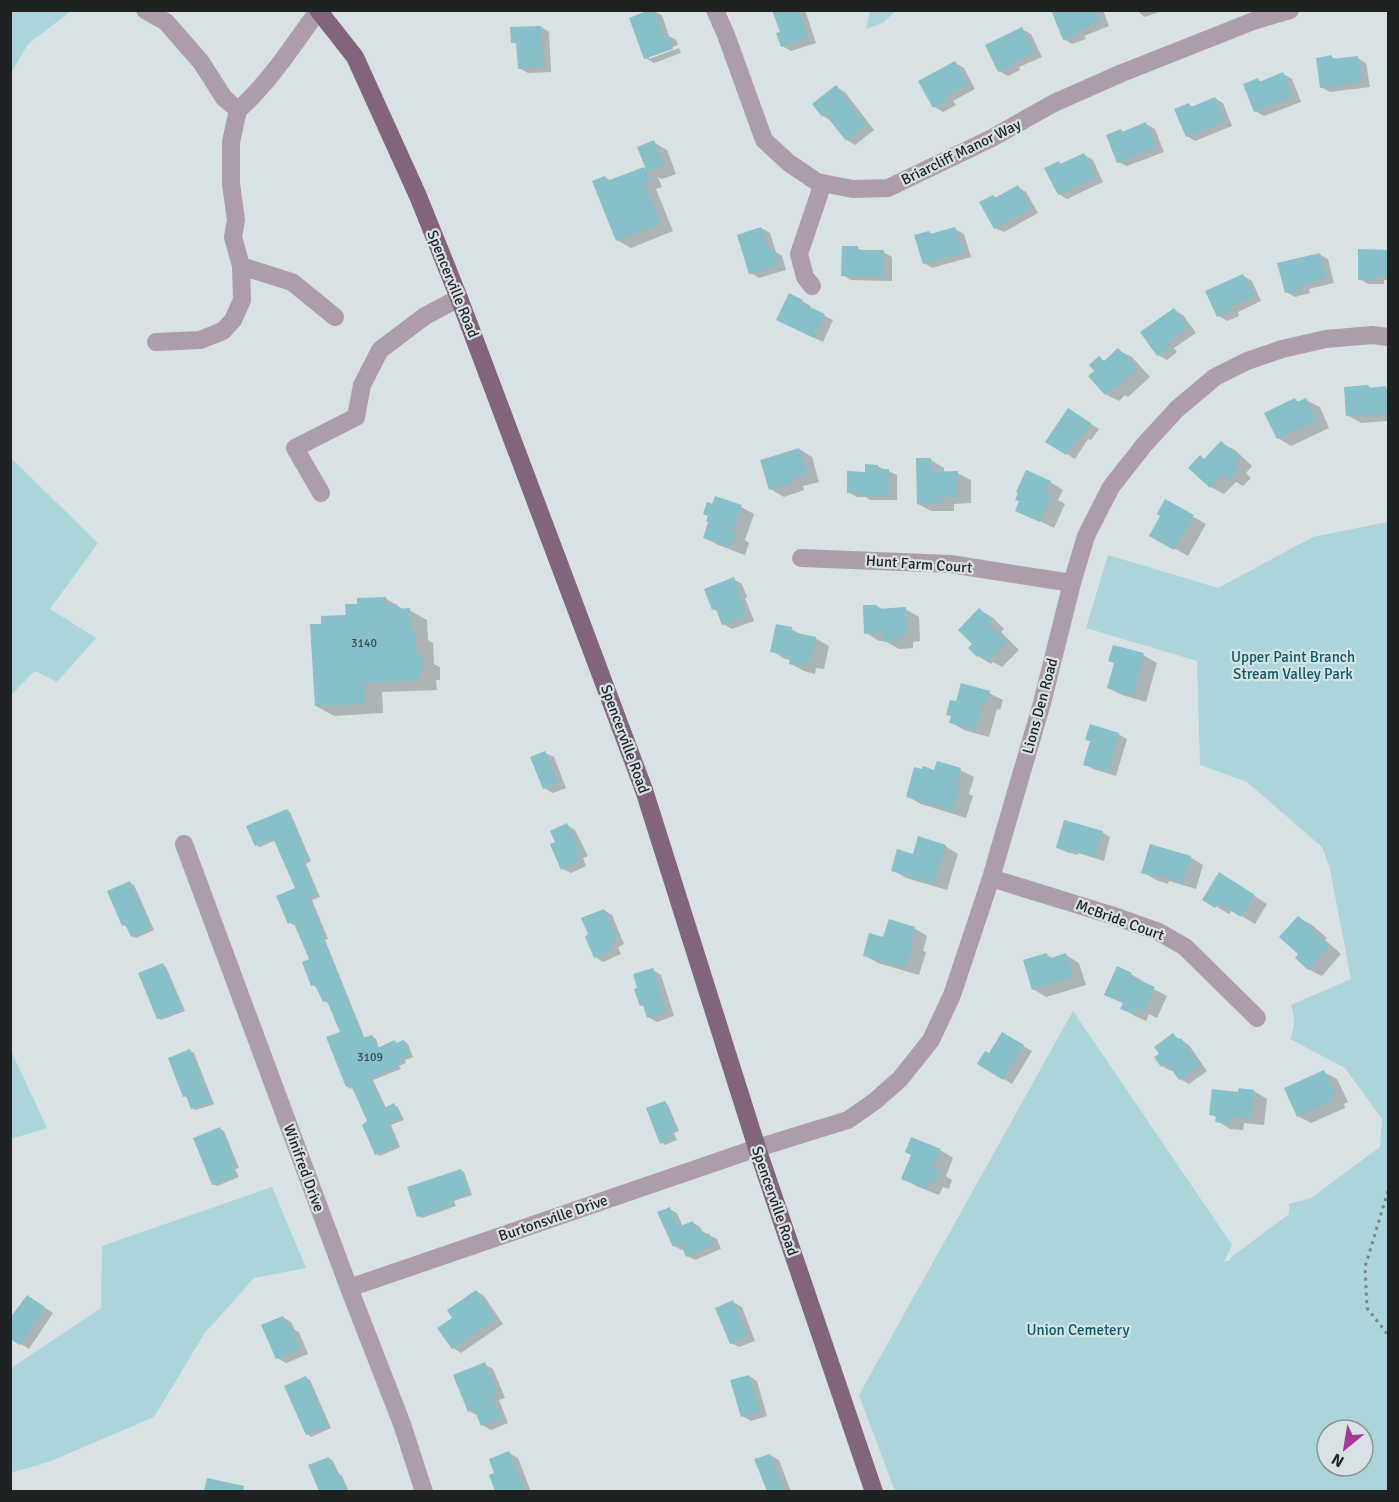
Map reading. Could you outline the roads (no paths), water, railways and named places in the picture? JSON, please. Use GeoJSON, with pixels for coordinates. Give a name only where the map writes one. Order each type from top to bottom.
{"type":"FeatureCollection","features":[{"type":"Feature","properties":{"kind":"main road","name":"Spencerville Road"},"geometry":{"type":"LineString","coordinates":[[318,11],[355,57],[418,196],[459,298],[644,790],[757,1148],[874,1491]]}},
{"type":"Feature","properties":{"kind":"street"},"geometry":{"type":"LineString","coordinates":[[144,10],[166,22],[201,62],[224,98],[238,110]]}},
{"type":"Feature","properties":{"kind":"street","name":"Briarcliff Manor Way"},"geometry":{"type":"LineString","coordinates":[[716,10],[764,140],[789,163],[816,182],[853,189],[888,188],[992,138],[1054,103],[1122,73],[1256,20],[1290,10]]}},
{"type":"Feature","properties":{"kind":"street"},"geometry":{"type":"LineString","coordinates":[[156,342],[200,340],[223,331],[233,320],[242,300],[241,266],[233,237],[236,220],[231,184],[231,142],[238,110],[286,56],[318,11]]}},
{"type":"Feature","properties":{"kind":"street"},"geometry":{"type":"LineString","coordinates":[[812,286],[805,277],[799,254],[823,183]]}},
{"type":"Feature","properties":{"kind":"street"},"geometry":{"type":"LineString","coordinates":[[241,266],[292,282],[335,317]]}},
{"type":"Feature","properties":{"kind":"street"},"geometry":{"type":"LineString","coordinates":[[321,493],[295,448],[356,417],[362,385],[380,350],[425,316],[459,298]]}},
{"type":"Feature","properties":{"kind":"street","name":"Lions Den Road"},"geometry":{"type":"LineString","coordinates":[[757,1148],[848,1120],[900,1079],[931,1040],[952,995],[991,878],[1042,703],[1086,536],[1111,487],[1144,445],[1177,409],[1215,376],[1247,361],[1282,349],[1326,339],[1372,335],[1389,337]]}},
{"type":"Feature","properties":{"kind":"street","name":"Hunt Farm Court"},"geometry":{"type":"LineString","coordinates":[[801,558],[950,564],[1072,583]]}},
{"type":"Feature","properties":{"kind":"street","name":"Winifred Drive"},"geometry":{"type":"LineString","coordinates":[[183,844],[402,1424],[424,1491]]}},
{"type":"Feature","properties":{"kind":"street","name":"McBride Court"},"geometry":{"type":"LineString","coordinates":[[991,878],[1114,915],[1160,932],[1185,947],[1257,1018]]}},
{"type":"Feature","properties":{"kind":"street","name":"Burtonsville Drive"},"geometry":{"type":"LineString","coordinates":[[349,1288],[757,1148]]}},
{"type":"Feature","properties":{"kind":"park label","name":"Upper Paint Branch Stream Valley Park"},"geometry":{"type":"Point","coordinates":[1293,666]}},
{"type":"Feature","properties":{"kind":"park label","name":"Union Cemetery"},"geometry":{"type":"Point","coordinates":[1078,1330]}}]}
